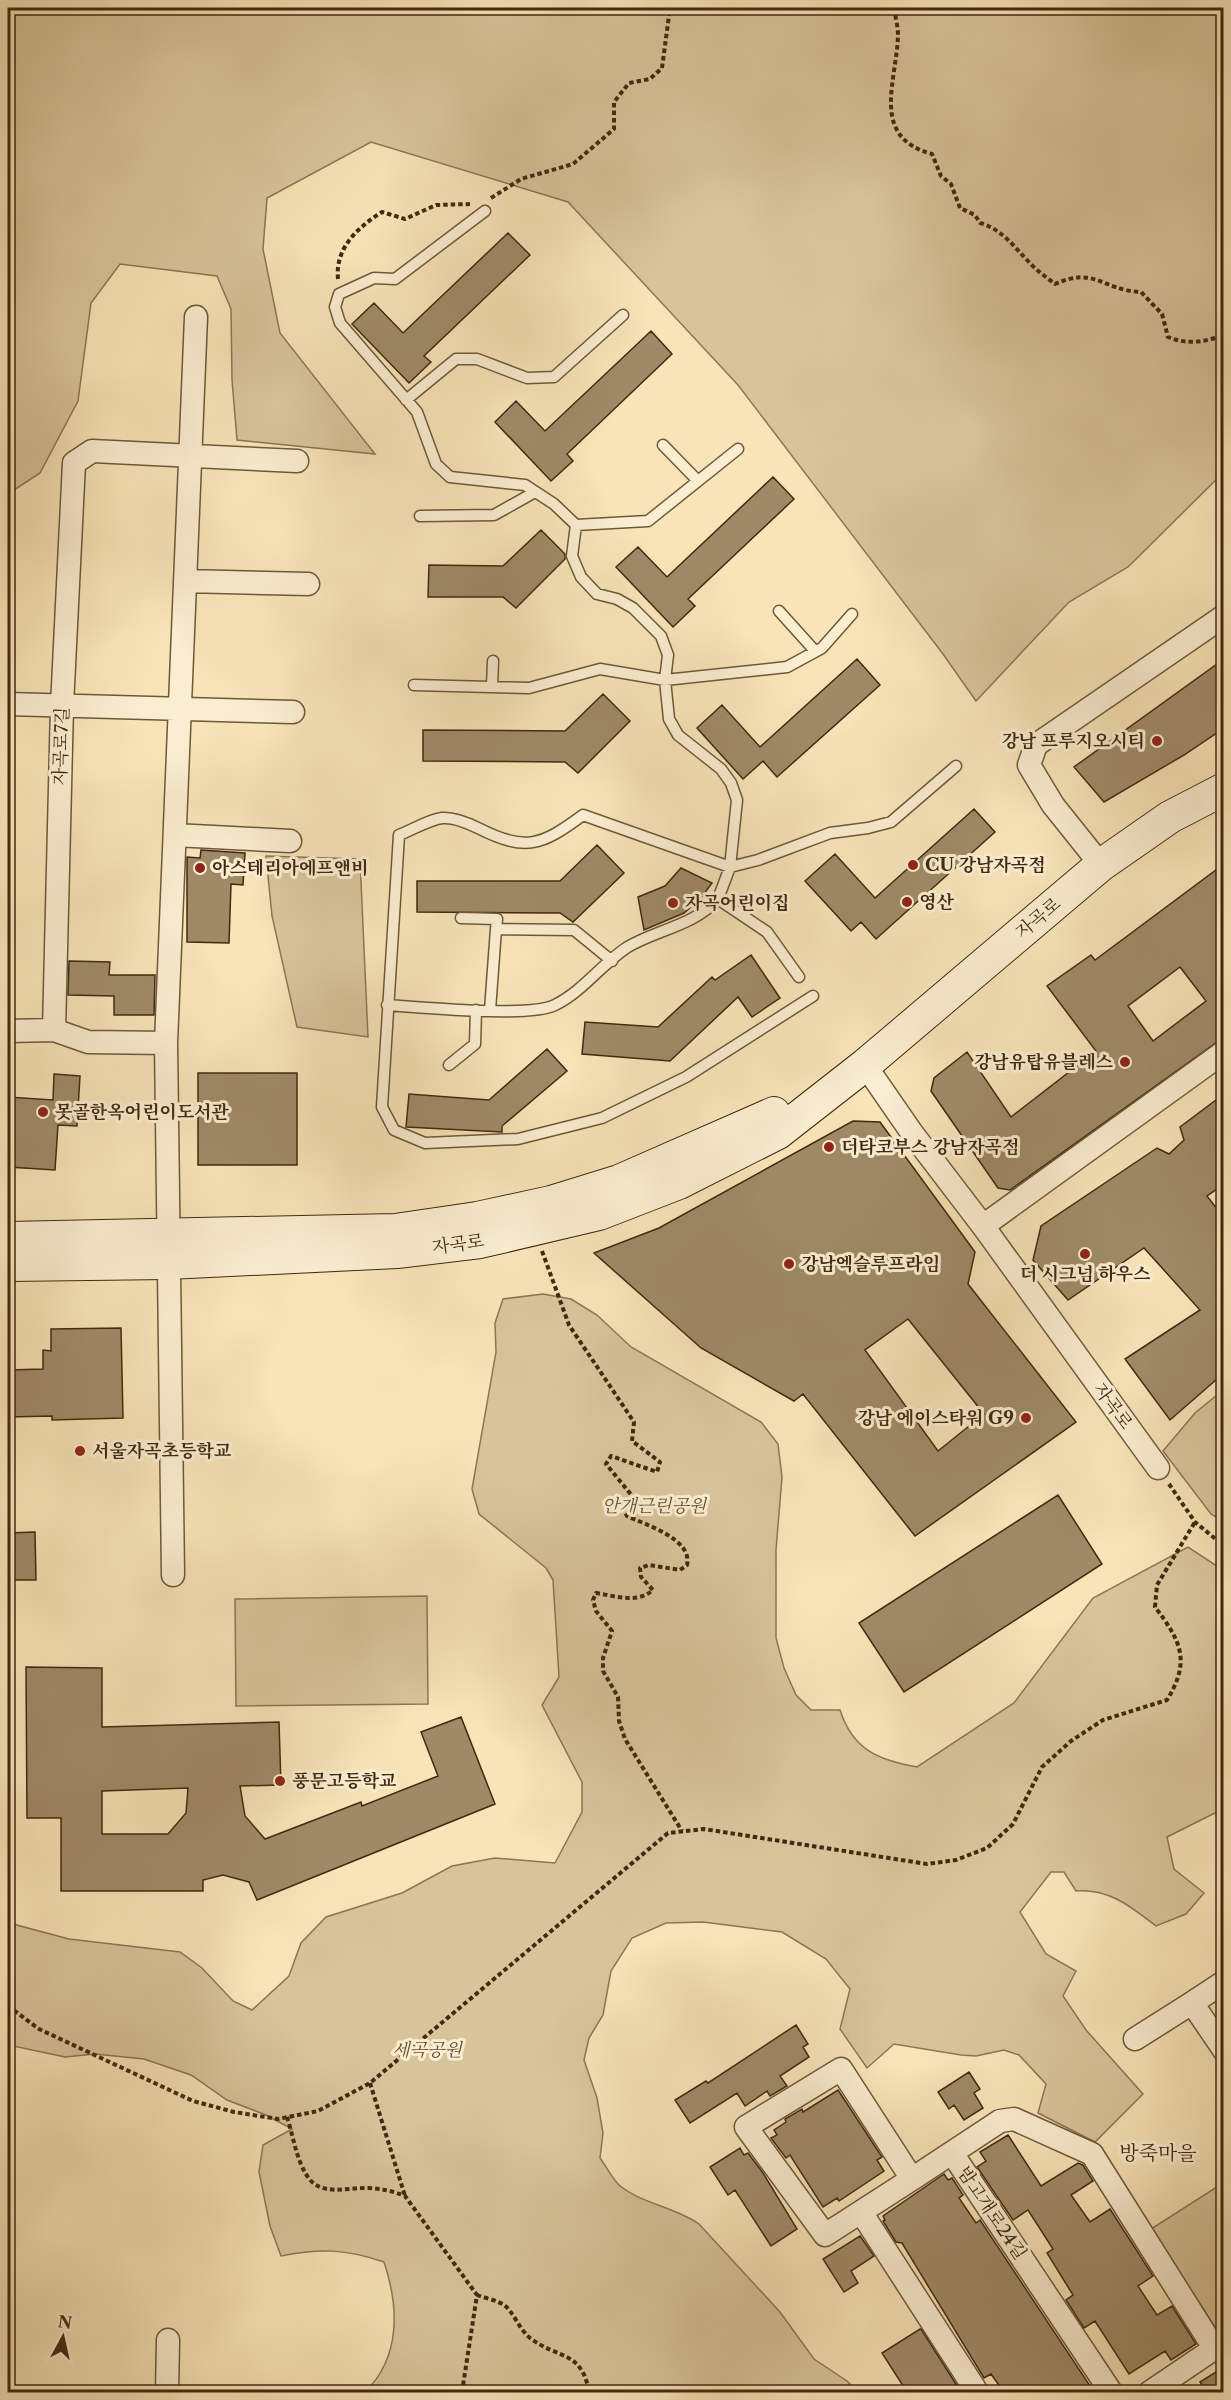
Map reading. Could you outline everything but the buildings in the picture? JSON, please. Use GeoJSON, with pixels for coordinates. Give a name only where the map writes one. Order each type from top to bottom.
{"type":"FeatureCollection","features":[{"type":"Feature","properties":{"kind":"main road","name":"자곡로"},"geometry":{"type":"LineString","coordinates":[[8,1238],[168,1249],[397,1252],[480,1242],[599,1214],[679,1183],[778,1133],[865,1065],[1101,865],[1170,817],[1224,789]]}},
{"type":"Feature","properties":{"kind":"main road","name":"자곡로"},"geometry":{"type":"LineString","coordinates":[[8,1265],[395,1230],[477,1218],[551,1202],[619,1181],[772,1114],[865,1065]]}},
{"type":"Feature","properties":{"kind":"street"},"geometry":{"type":"LineString","coordinates":[[173,1575],[166,1043],[196,317]]}},
{"type":"Feature","properties":{"kind":"street","name":"자곡로7길"},"geometry":{"type":"LineString","coordinates":[[54,1030],[62,706],[74,463],[92,451],[191,455]]}},
{"type":"Feature","properties":{"kind":"street"},"geometry":{"type":"LineString","coordinates":[[191,455],[297,461]]}},
{"type":"Feature","properties":{"kind":"street"},"geometry":{"type":"LineString","coordinates":[[185,581],[308,584]]}},
{"type":"Feature","properties":{"kind":"street"},"geometry":{"type":"LineString","coordinates":[[1101,865],[1053,805],[1029,765],[1036,746],[1224,616]]}},
{"type":"Feature","properties":{"kind":"street"},"geometry":{"type":"LineString","coordinates":[[8,704],[293,712]]}},
{"type":"Feature","properties":{"kind":"street"},"geometry":{"type":"LineString","coordinates":[[175,835],[290,841]]}},
{"type":"Feature","properties":{"kind":"street"},"geometry":{"type":"LineString","coordinates":[[8,1030],[54,1030],[88,1042],[166,1043]]}},
{"type":"Feature","properties":{"kind":"street"},"geometry":{"type":"LineString","coordinates":[[983,1226],[1224,1052]]}},
{"type":"Feature","properties":{"kind":"street","name":"자곡로"},"geometry":{"type":"LineString","coordinates":[[865,1065],[912,1133],[983,1226],[1158,1468]]}},
{"type":"Feature","properties":{"kind":"street"},"geometry":{"type":"LineString","coordinates":[[1135,2039],[1224,1982]]}},
{"type":"Feature","properties":{"kind":"street"},"geometry":{"type":"LineString","coordinates":[[1192,2003],[1224,2050]]}},
{"type":"Feature","properties":{"kind":"street"},"geometry":{"type":"LineString","coordinates":[[912,2179],[841,2069],[746,2127],[825,2235],[861,2212],[977,2392]]}},
{"type":"Feature","properties":{"kind":"street"},"geometry":{"type":"LineString","coordinates":[[952,2153],[1000,2121],[1014,2119],[1092,2154],[1219,2345],[1150,2392]]}},
{"type":"Feature","properties":{"kind":"street","name":"밤고개로24길"},"geometry":{"type":"LineString","coordinates":[[861,2212],[952,2153],[1111,2392]]}},
{"type":"Feature","properties":{"kind":"street"},"geometry":{"type":"LineString","coordinates":[[167,2392],[168,2340]]}},
{"type":"Feature","properties":{"kind":"lane"},"geometry":{"type":"LineString","coordinates":[[485,211],[395,279],[374,278],[339,294],[336,307],[340,323],[417,412],[436,464],[450,477],[525,485],[554,504],[576,525],[648,521],[738,449]]}},
{"type":"Feature","properties":{"kind":"lane"},"geometry":{"type":"LineString","coordinates":[[406,400],[456,359],[477,359],[527,378],[554,377],[623,315]]}},
{"type":"Feature","properties":{"kind":"lane"},"geometry":{"type":"LineString","coordinates":[[663,445],[698,481]]}},
{"type":"Feature","properties":{"kind":"lane"},"geometry":{"type":"LineString","coordinates":[[420,516],[494,515],[535,492]]}},
{"type":"Feature","properties":{"kind":"lane"},"geometry":{"type":"LineString","coordinates":[[387,1005],[509,1011],[553,1006],[586,984],[626,948],[668,931],[711,907],[718,899],[730,867],[737,800],[731,783],[721,769],[678,735],[669,719],[665,680],[668,655],[662,636],[633,608],[617,599],[597,594],[581,577],[572,556],[576,525]]}},
{"type":"Feature","properties":{"kind":"lane"},"geometry":{"type":"LineString","coordinates":[[779,611],[815,651]]}},
{"type":"Feature","properties":{"kind":"lane"},"geometry":{"type":"LineString","coordinates":[[414,685],[529,688],[600,669],[665,680],[787,667],[822,648],[852,614]]}},
{"type":"Feature","properties":{"kind":"lane"},"geometry":{"type":"LineString","coordinates":[[492,687],[494,661]]}},
{"type":"Feature","properties":{"kind":"lane"},"geometry":{"type":"LineString","coordinates":[[813,996],[686,1077],[602,1118],[518,1139],[425,1143],[394,1130],[382,1107],[399,835],[442,818],[465,822],[505,841],[529,844],[558,834],[583,815],[730,867],[758,860],[830,833],[868,828],[891,822],[956,766]]}},
{"type":"Feature","properties":{"kind":"lane"},"geometry":{"type":"LineString","coordinates":[[718,899],[767,932],[799,977]]}},
{"type":"Feature","properties":{"kind":"lane"},"geometry":{"type":"LineString","coordinates":[[460,918],[497,919],[490,1010]]}},
{"type":"Feature","properties":{"kind":"lane"},"geometry":{"type":"LineString","coordinates":[[496,929],[574,930],[612,961]]}},
{"type":"Feature","properties":{"kind":"lane"},"geometry":{"type":"LineString","coordinates":[[449,1065],[475,1044],[476,1010]]}},
{"type":"Feature","properties":{"kind":"path"},"geometry":{"type":"LineString","coordinates":[[339,294],[336,262],[358,227],[382,212],[405,219],[436,205],[481,204],[521,179],[573,164],[596,147],[614,129],[614,102],[629,83],[650,79],[662,68],[670,8]]}},
{"type":"Feature","properties":{"kind":"path"},"geometry":{"type":"LineString","coordinates":[[894,8],[898,35],[890,82],[893,126],[912,148],[932,154],[941,176],[951,184],[960,208],[975,215],[980,224],[988,226],[1014,243],[1029,262],[1055,284],[1073,276],[1097,278],[1122,291],[1141,292],[1162,314],[1168,337],[1178,341],[1206,342],[1224,335]]}},
{"type":"Feature","properties":{"kind":"path"},"geometry":{"type":"LineString","coordinates":[[534,1230],[569,1325],[634,1422],[632,1441],[660,1462],[657,1472],[611,1456],[606,1464],[638,1503],[623,1509],[627,1516],[684,1546],[689,1557],[687,1565],[680,1569],[649,1565],[640,1568],[641,1577],[652,1590],[646,1596],[634,1599],[597,1593],[593,1600],[596,1611],[612,1631],[603,1658],[603,1671],[618,1697],[619,1721],[625,1739],[682,1831]]}},
{"type":"Feature","properties":{"kind":"path"},"geometry":{"type":"LineString","coordinates":[[1158,1468],[1195,1522],[1224,1546]]}},
{"type":"Feature","properties":{"kind":"path"},"geometry":{"type":"LineString","coordinates":[[8,2006],[39,2029],[193,2101],[267,2117],[287,2117],[318,2110],[370,2083],[668,1833],[704,1829],[927,1864],[956,1860],[987,1848],[1013,1824],[1042,1767],[1071,1741],[1102,1720],[1167,1700],[1177,1683],[1183,1654],[1170,1626],[1155,1607],[1157,1585],[1195,1522]]}},
{"type":"Feature","properties":{"kind":"path"},"geometry":{"type":"LineString","coordinates":[[370,2083],[405,2196],[477,2295],[505,2306],[518,2327],[532,2340],[564,2353],[576,2362],[587,2378],[589,2392]]}},
{"type":"Feature","properties":{"kind":"path"},"geometry":{"type":"LineString","coordinates":[[287,2117],[306,2175],[318,2187],[336,2191],[367,2188],[391,2190],[405,2196]]}},
{"type":"Feature","properties":{"kind":"path"},"geometry":{"type":"LineString","coordinates":[[462,2392],[477,2295]]}},
{"type":"Feature","properties":{"kind":"green space"},"geometry":{"type":"Polygon","coordinates":[[[8,8],[1223,8],[1223,473],[1128,567],[1069,602],[976,701],[943,654],[738,385],[568,202],[371,142],[267,198],[263,249],[280,333],[375,454],[237,440],[232,380],[231,309],[217,276],[120,264],[91,303],[78,401],[40,473],[8,494],[8,8]]]}},
{"type":"Feature","properties":{"kind":"green space"},"geometry":{"type":"Polygon","coordinates":[[[266,856],[360,859],[368,1037],[297,1027],[272,916],[266,856]]]}},
{"type":"Feature","properties":{"kind":"green space","name":"세곡공원"},"geometry":{"type":"Polygon","coordinates":[[[543,1294],[571,1299],[597,1315],[631,1347],[761,1422],[778,1444],[782,1477],[776,1550],[776,1638],[784,1668],[796,1695],[811,1710],[840,1710],[845,1724],[860,1744],[890,1761],[917,1767],[1014,1703],[1093,1598],[1188,1547],[1223,1570],[1223,1809],[1167,1837],[1174,1869],[1204,1893],[1186,1914],[1156,1926],[1119,1900],[1099,1893],[1076,1891],[1064,1872],[1051,1872],[1020,1912],[1046,1954],[1076,1971],[1063,1996],[1086,2030],[1143,2094],[1095,2142],[1038,2113],[1046,2084],[1019,2055],[1004,2050],[976,2056],[894,2044],[867,2068],[840,2029],[850,1989],[826,1959],[782,1932],[703,1922],[666,1923],[632,1938],[611,1971],[603,2015],[589,2038],[584,2060],[597,2098],[603,2133],[600,2158],[616,2182],[628,2191],[680,2213],[699,2224],[780,2312],[814,2359],[847,2381],[858,2392],[365,2392],[377,2378],[391,2347],[394,2314],[389,2279],[384,2262],[357,2254],[321,2251],[281,2256],[270,2226],[259,2172],[263,2145],[292,2129],[266,2115],[227,2100],[191,2075],[144,2059],[95,2054],[65,2057],[8,2045],[8,1915],[13,1924],[69,1939],[180,1952],[202,1968],[233,2001],[252,2010],[289,1976],[301,1943],[326,1917],[402,1893],[452,1866],[495,1858],[555,1863],[582,1812],[582,1782],[542,1705],[559,1677],[553,1580],[546,1568],[479,1514],[472,1489],[496,1352],[495,1323],[503,1299],[543,1294]]]}},
{"type":"Feature","properties":{"kind":"green space"},"geometry":{"type":"Polygon","coordinates":[[[1223,1390],[1223,1521],[1211,1514],[1163,1451],[1195,1413],[1223,1390]]]}},
{"type":"Feature","properties":{"kind":"green space"},"geometry":{"type":"Polygon","coordinates":[[[427,1596],[428,1704],[236,1706],[235,1599],[427,1596]]]}},
{"type":"Feature","properties":{"kind":"green space"},"geometry":{"type":"Polygon","coordinates":[[[1223,2183],[1223,2325],[1216,2329],[1151,2229],[1223,2183]]]}},
{"type":"Feature","properties":{"kind":"place","name":"강남 프루지오시티"},"geometry":{"type":"Point","coordinates":[1157,741]}},
{"type":"Feature","properties":{"kind":"place","name":"CU 강남자곡점"},"geometry":{"type":"Point","coordinates":[913,865]}},
{"type":"Feature","properties":{"kind":"place","name":"아스테리아에프앤비"},"geometry":{"type":"Point","coordinates":[200,868]}},
{"type":"Feature","properties":{"kind":"place","name":"영산"},"geometry":{"type":"Point","coordinates":[907,902]}},
{"type":"Feature","properties":{"kind":"place","name":"자곡어린이집"},"geometry":{"type":"Point","coordinates":[673,903]}},
{"type":"Feature","properties":{"kind":"place","name":"강남유탑유블레스"},"geometry":{"type":"Point","coordinates":[1125,1062]}},
{"type":"Feature","properties":{"kind":"place","name":"못골한옥어린이도서관"},"geometry":{"type":"Point","coordinates":[43,1112]}},
{"type":"Feature","properties":{"kind":"place","name":"더타코부스 강남자곡점"},"geometry":{"type":"Point","coordinates":[829,1147]}},
{"type":"Feature","properties":{"kind":"place","name":"더 시그넘 하우스"},"geometry":{"type":"Point","coordinates":[1085,1254]}},
{"type":"Feature","properties":{"kind":"place","name":"강남엑슬루프라임"},"geometry":{"type":"Point","coordinates":[789,1264]}},
{"type":"Feature","properties":{"kind":"place","name":"강남 에이스타워 G9"},"geometry":{"type":"Point","coordinates":[1026,1418]}},
{"type":"Feature","properties":{"kind":"place","name":"서울자곡초등학교"},"geometry":{"type":"Point","coordinates":[80,1451]}},
{"type":"Feature","properties":{"kind":"place","name":"풍문고등학교"},"geometry":{"type":"Point","coordinates":[280,1781]}},
{"type":"Feature","properties":{"kind":"district","name":"방죽마을"},"geometry":{"type":"Point","coordinates":[1158,2153]}},
{"type":"Feature","properties":{"kind":"park label","name":"안개근린공원"},"geometry":{"type":"Point","coordinates":[654,1506]}}]}
